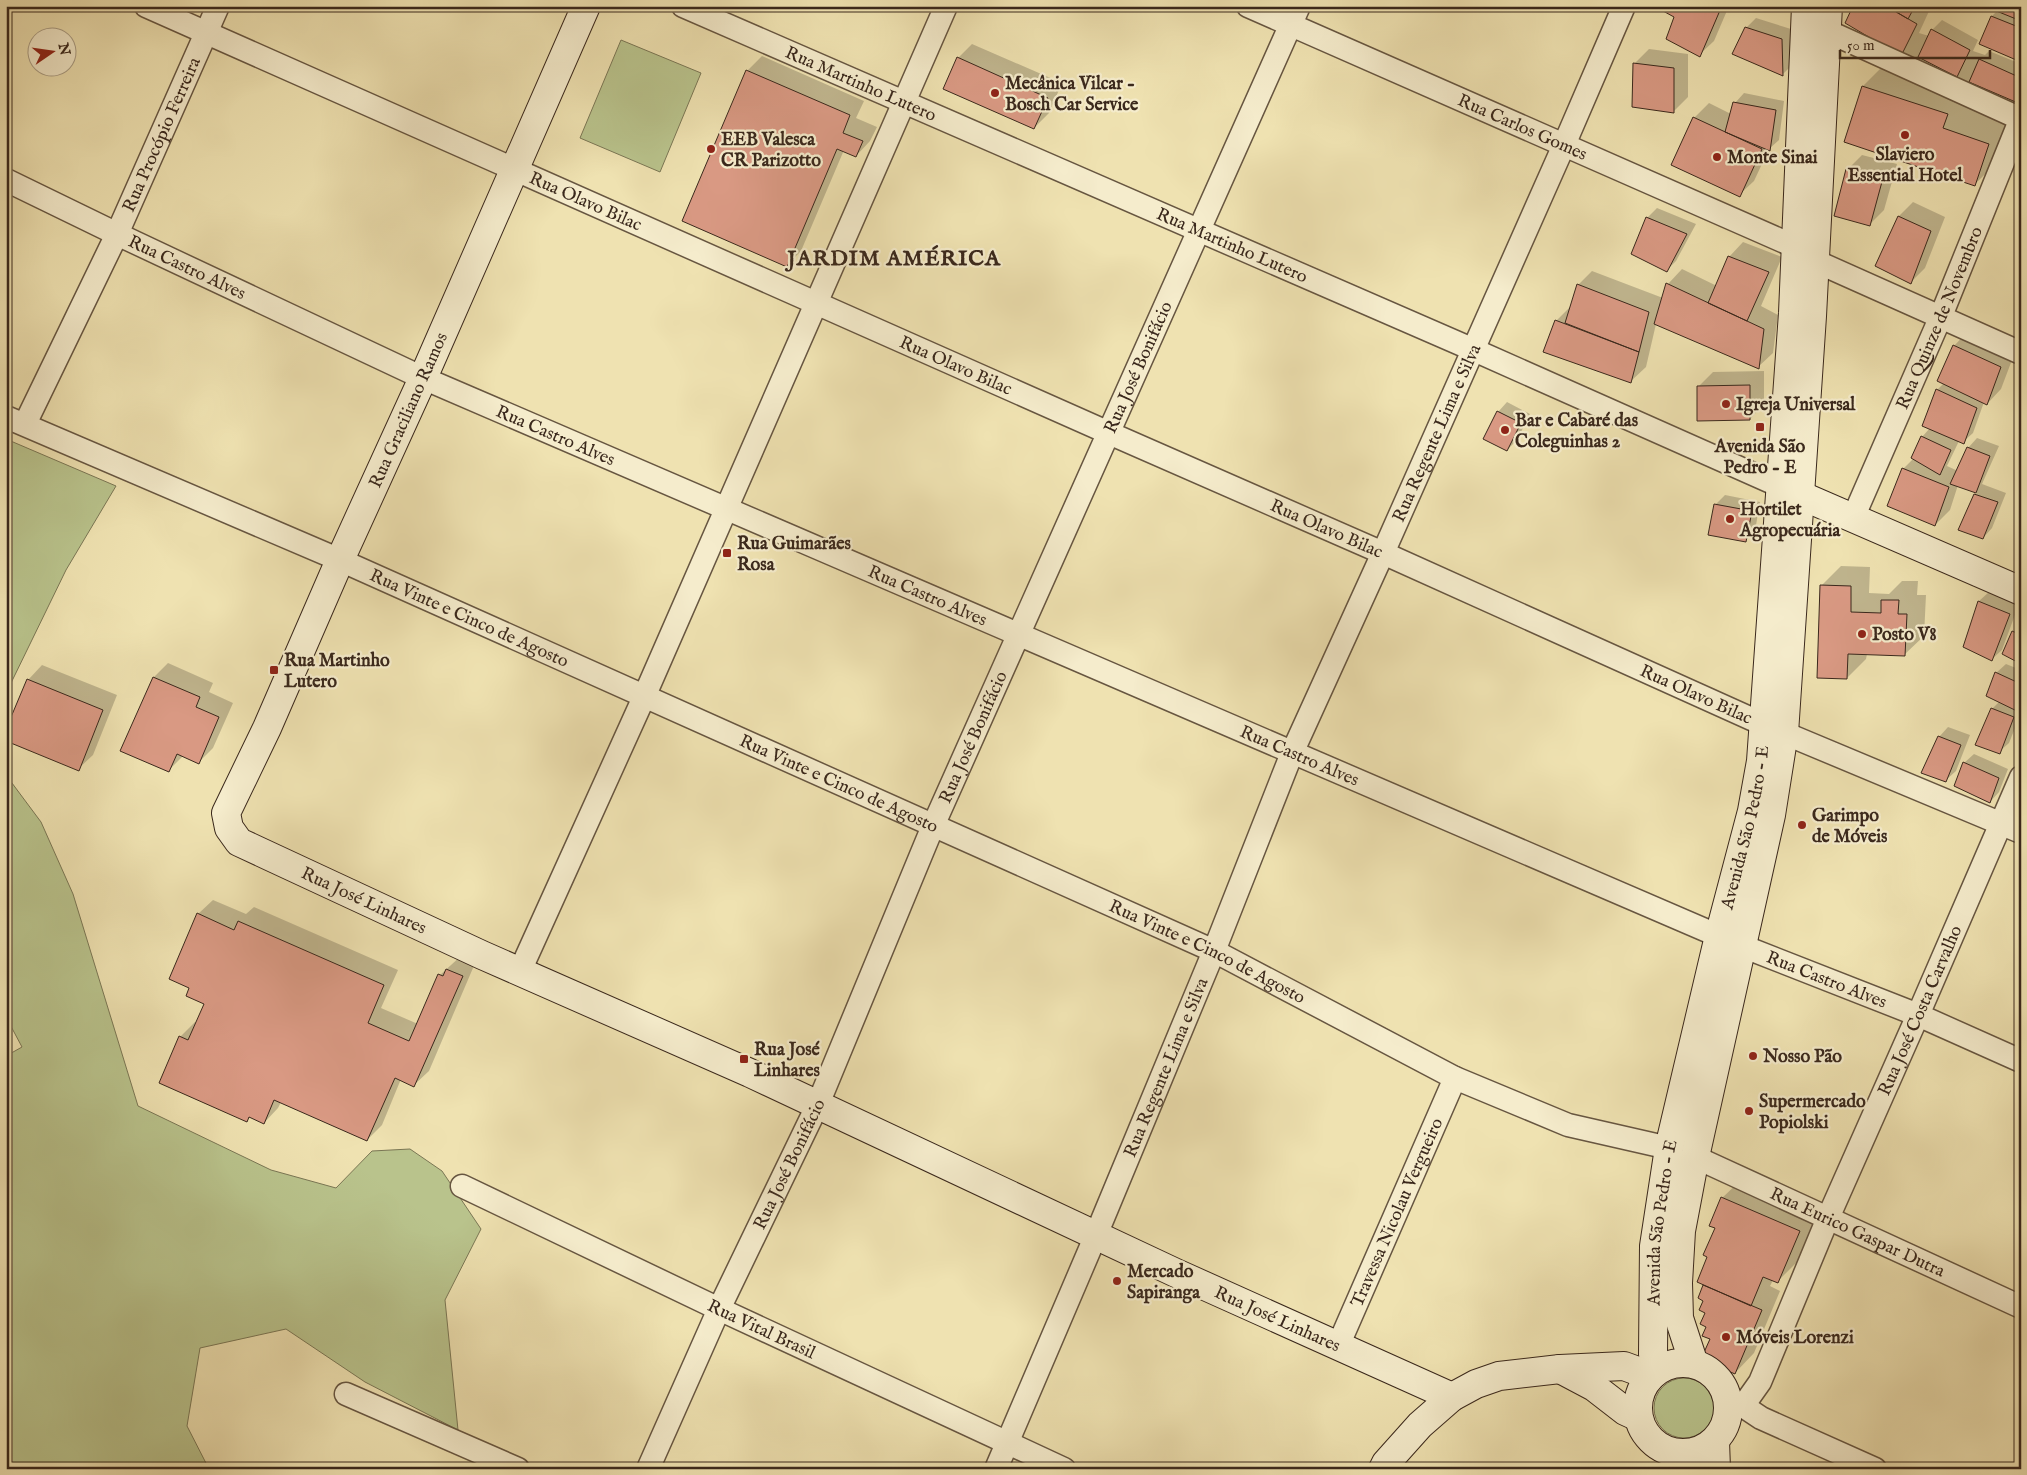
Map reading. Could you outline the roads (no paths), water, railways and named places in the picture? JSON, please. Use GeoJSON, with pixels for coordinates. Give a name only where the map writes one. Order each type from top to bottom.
{"type":"FeatureCollection","features":[{"type":"Feature","properties":{"kind":"street","name":"Rua Olavo Bilac"},"geometry":{"type":"LineString","coordinates":[[146,6],[1109,434],[1383,553],[1775,729],[2021,832]]}},
{"type":"Feature","properties":{"kind":"street","name":"Rua Procópio Ferreira"},"geometry":{"type":"LineString","coordinates":[[15,421],[117,234],[218,6]]}},
{"type":"Feature","properties":{"kind":"street","name":"Rua Graciliano Ramos"},"geometry":{"type":"LineString","coordinates":[[226,813],[268,728],[340,560],[423,378],[586,6]]}},
{"type":"Feature","properties":{"kind":"street","name":"Rua Martinho Lutero"},"geometry":{"type":"LineString","coordinates":[[683,6],[1474,350],[1790,491],[2021,591]]}},
{"type":"Feature","properties":{"kind":"street"},"geometry":{"type":"LineString","coordinates":[[520,971],[644,697],[946,6]]}},
{"type":"Feature","properties":{"kind":"street","name":"Rua Carlos Gomes"},"geometry":{"type":"LineString","coordinates":[[1248,6],[1295,16],[1564,145],[2021,353]]}},
{"type":"Feature","properties":{"kind":"street","name":"Rua Regente Lima e Silva"},"geometry":{"type":"LineString","coordinates":[[996,1469],[1214,951],[1292,753],[1474,350],[1624,6]]}},
{"type":"Feature","properties":{"kind":"street"},"geometry":{"type":"LineString","coordinates":[[1812,12],[2021,119]]}},
{"type":"Feature","properties":{"kind":"street","name":"Avenida São Pedro - E"},"geometry":{"type":"LineString","coordinates":[[1694,1364],[1679,1318],[1678,1283],[1681,1231],[1761,760],[1775,729],[1790,491],[1793,313],[1805,254],[1812,12]]}},
{"type":"Feature","properties":{"kind":"street","name":"Rua José Bonifácio"},"geometry":{"type":"LineString","coordinates":[[648,1469],[719,1309],[818,1104],[934,826],[1295,16]]}},
{"type":"Feature","properties":{"kind":"street","name":"Rua Quinze de Novembro"},"geometry":{"type":"LineString","coordinates":[[1853,518],[1941,316],[2021,119]]}},
{"type":"Feature","properties":{"kind":"street","name":"Rua Castro Alves"},"geometry":{"type":"LineString","coordinates":[[6,180],[423,378],[1731,941],[1918,1015],[2021,1060]]}},
{"type":"Feature","properties":{"kind":"street","name":"Rua Vinte e Cinco de Agosto"},"geometry":{"type":"LineString","coordinates":[[15,421],[340,560],[1214,951],[1455,1078],[1568,1125],[1669,1148]]}},
{"type":"Feature","properties":{"kind":"street","name":"Rua José Costa Carvalho"},"geometry":{"type":"LineString","coordinates":[[1736,1410],[1760,1382],[1828,1218],[2021,777]]}},
{"type":"Feature","properties":{"kind":"street","name":"Rua José Linhares"},"geometry":{"type":"LineString","coordinates":[[226,813],[229,828],[239,842],[520,971],[818,1104],[890,1140],[1452,1397]]}},
{"type":"Feature","properties":{"kind":"street","name":"Avenida São Pedro - E"},"geometry":{"type":"LineString","coordinates":[[1653,1374],[1654,1246],[1669,1148],[1731,941]]}},
{"type":"Feature","properties":{"kind":"street","name":"Travessa Nicolau Vergueiro"},"geometry":{"type":"LineString","coordinates":[[1338,1346],[1455,1078]]}},
{"type":"Feature","properties":{"kind":"street","name":"Rua Eurico Gaspar Dutra"},"geometry":{"type":"LineString","coordinates":[[1695,1157],[2021,1307]]}},
{"type":"Feature","properties":{"kind":"street","name":"Rua Vital Brasil"},"geometry":{"type":"LineString","coordinates":[[462,1186],[719,1309],[1064,1469]]}},
{"type":"Feature","properties":{"kind":"street"},"geometry":{"type":"LineString","coordinates":[[1736,1410],[1715,1441],[1703,1450],[1689,1454],[1673,1453],[1665,1458],[1642,1429],[1638,1417],[1638,1402],[1642,1388],[1653,1374],[1667,1365],[1680,1362],[1694,1364],[1707,1369],[1717,1378],[1724,1389],[1728,1403],[1736,1410],[1761,1418],[1875,1469]]}},
{"type":"Feature","properties":{"kind":"street"},"geometry":{"type":"LineString","coordinates":[[1383,1469],[1386,1463],[1420,1425],[1452,1397],[1476,1384],[1499,1376],[1560,1369],[1624,1366],[1653,1374]]}},
{"type":"Feature","properties":{"kind":"street"},"geometry":{"type":"LineString","coordinates":[[1560,1369],[1594,1387],[1625,1411],[1638,1417]]}},
{"type":"Feature","properties":{"kind":"street"},"geometry":{"type":"LineString","coordinates":[[346,1394],[518,1469]]}},
{"type":"Feature","properties":{"kind":"street"},"geometry":{"type":"LineString","coordinates":[[1715,1441],[1716,1469]]}},
{"type":"Feature","properties":{"kind":"place","name":"Mecânica Vilcar - Bosch Car Service"},"geometry":{"type":"Point","coordinates":[995,93]}},
{"type":"Feature","properties":{"kind":"place","name":"Slaviero Essential Hotel"},"geometry":{"type":"Point","coordinates":[1905,135]}},
{"type":"Feature","properties":{"kind":"place","name":"EEB Valesca CR Parizotto"},"geometry":{"type":"Point","coordinates":[711,149]}},
{"type":"Feature","properties":{"kind":"place","name":"Monte Sinai"},"geometry":{"type":"Point","coordinates":[1717,157]}},
{"type":"Feature","properties":{"kind":"place","name":"Igreja Universal"},"geometry":{"type":"Point","coordinates":[1726,404]}},
{"type":"Feature","properties":{"kind":"place","name":"Avenida São Pedro - E"},"geometry":{"type":"Point","coordinates":[1760,427]}},
{"type":"Feature","properties":{"kind":"place","name":"Bar e Cabaré das Coleguinhas 2"},"geometry":{"type":"Point","coordinates":[1505,430]}},
{"type":"Feature","properties":{"kind":"place","name":"Hortilet Agropecuária"},"geometry":{"type":"Point","coordinates":[1730,519]}},
{"type":"Feature","properties":{"kind":"place","name":"Rua Guimarães Rosa"},"geometry":{"type":"Point","coordinates":[727,553]}},
{"type":"Feature","properties":{"kind":"place","name":"Posto V8"},"geometry":{"type":"Point","coordinates":[1862,634]}},
{"type":"Feature","properties":{"kind":"place","name":"Rua Martinho Lutero"},"geometry":{"type":"Point","coordinates":[274,670]}},
{"type":"Feature","properties":{"kind":"place","name":"Garimpo de Móveis"},"geometry":{"type":"Point","coordinates":[1802,825]}},
{"type":"Feature","properties":{"kind":"place","name":"Nosso Pão"},"geometry":{"type":"Point","coordinates":[1753,1056]}},
{"type":"Feature","properties":{"kind":"place","name":"Rua José Linhares"},"geometry":{"type":"Point","coordinates":[744,1059]}},
{"type":"Feature","properties":{"kind":"place","name":"Supermercado Popiolski"},"geometry":{"type":"Point","coordinates":[1749,1111]}},
{"type":"Feature","properties":{"kind":"place","name":"Mercado Sapiranga"},"geometry":{"type":"Point","coordinates":[1117,1281]}},
{"type":"Feature","properties":{"kind":"place","name":"Móveis Lorenzi"},"geometry":{"type":"Point","coordinates":[1726,1337]}},
{"type":"Feature","properties":{"kind":"district","name":"JARDIM AMÉRICA"},"geometry":{"type":"Point","coordinates":[894,257]}}]}
